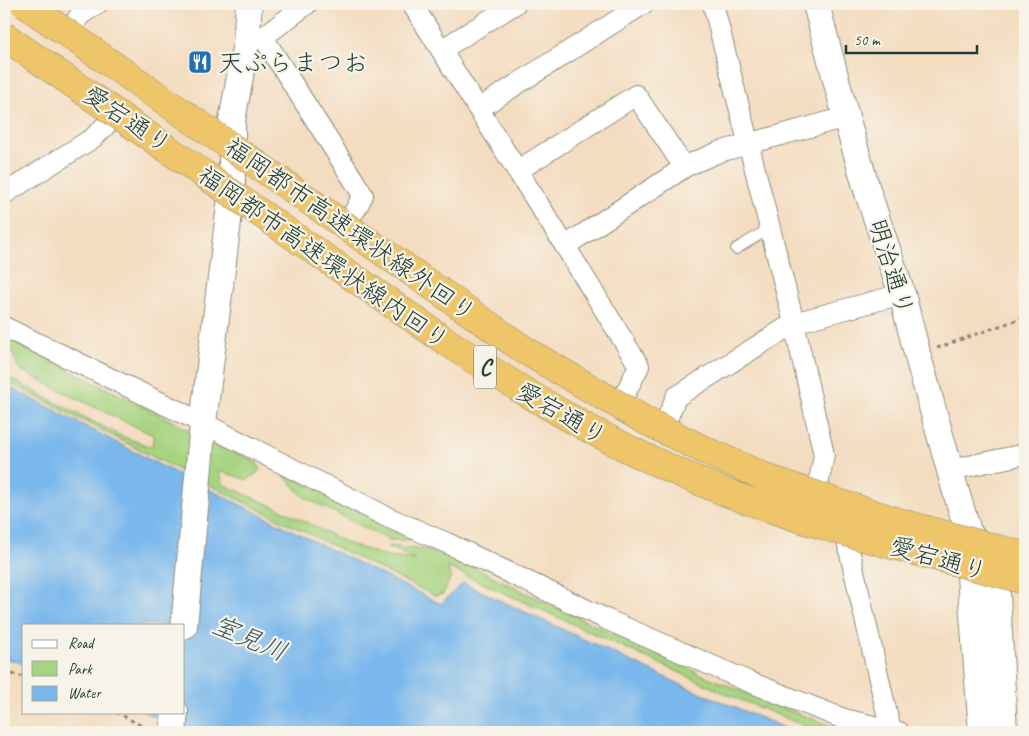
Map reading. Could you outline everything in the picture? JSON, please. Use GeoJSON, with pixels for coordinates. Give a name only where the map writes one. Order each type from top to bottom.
{"type":"FeatureCollection","features":[{"type":"Feature","properties":{"kind":"highway"},"geometry":{"type":"LineString","coordinates":[[4,5],[144,85]]}},
{"type":"Feature","properties":{"kind":"highway","name":"福岡都市高速環状線外回り"},"geometry":{"type":"LineString","coordinates":[[29,6],[526,351],[646,421],[766,478],[909,525],[1025,556]]}},
{"type":"Feature","properties":{"kind":"highway","name":"福岡都市高速環状線内回り"},"geometry":{"type":"LineString","coordinates":[[4,35],[444,340],[570,419],[630,450],[756,503],[824,526],[1025,581]]}},
{"type":"Feature","properties":{"kind":"street"},"geometry":{"type":"LineString","coordinates":[[67,35],[80,15],[97,4]]}},
{"type":"Feature","properties":{"kind":"street"},"geometry":{"type":"LineString","coordinates":[[184,624],[203,430],[232,189],[232,121],[254,40],[249,4]]}},
{"type":"Feature","properties":{"kind":"street"},"geometry":{"type":"LineString","coordinates":[[254,40],[307,4]]}},
{"type":"Feature","properties":{"kind":"street"},"geometry":{"type":"LineString","coordinates":[[412,4],[640,366],[618,408]]}},
{"type":"Feature","properties":{"kind":"street"},"geometry":{"type":"LineString","coordinates":[[441,50],[515,4]]}},
{"type":"Feature","properties":{"kind":"street"},"geometry":{"type":"LineString","coordinates":[[478,109],[643,4]]}},
{"type":"Feature","properties":{"kind":"street"},"geometry":{"type":"LineString","coordinates":[[713,4],[794,323],[824,455],[817,491]]}},
{"type":"Feature","properties":{"kind":"street","name":"明治通り"},"geometry":{"type":"LineString","coordinates":[[816,4],[846,118],[868,193],[902,294],[968,531],[982,732]]}},
{"type":"Feature","properties":{"kind":"street","name":"愛宕通り"},"geometry":{"type":"LineString","coordinates":[[29,6],[67,35],[533,358],[662,432],[817,491],[1025,544]]}},
{"type":"Feature","properties":{"kind":"street","name":"愛宕通り"},"geometry":{"type":"LineString","coordinates":[[4,35],[232,189],[514,385],[591,432],[658,466],[750,505],[845,532],[969,563],[996,574],[1025,581]]}},
{"type":"Feature","properties":{"kind":"street"},"geometry":{"type":"LineString","coordinates":[[254,40],[363,195],[356,210],[343,227]]}},
{"type":"Feature","properties":{"kind":"street"},"geometry":{"type":"LineString","coordinates":[[517,171],[636,95],[684,167]]}},
{"type":"Feature","properties":{"kind":"street"},"geometry":{"type":"LineString","coordinates":[[4,194],[93,138],[119,112]]}},
{"type":"Feature","properties":{"kind":"street"},"geometry":{"type":"LineString","coordinates":[[565,246],[684,167],[719,152],[846,118]]}},
{"type":"Feature","properties":{"kind":"street"},"geometry":{"type":"LineString","coordinates":[[662,432],[676,397],[794,323],[902,294]]}},
{"type":"Feature","properties":{"kind":"street"},"geometry":{"type":"LineString","coordinates":[[4,327],[203,430],[387,517],[448,543],[608,620],[747,681],[844,719],[895,731],[845,532]]}},
{"type":"Feature","properties":{"kind":"street"},"geometry":{"type":"LineString","coordinates":[[950,470],[1025,454]]}},
{"type":"Feature","properties":{"kind":"street","name":"明治通り"},"geometry":{"type":"LineString","coordinates":[[968,531],[996,574]]}},
{"type":"Feature","properties":{"kind":"street"},"geometry":{"type":"LineString","coordinates":[[996,574],[1004,732]]}},
{"type":"Feature","properties":{"kind":"street"},"geometry":{"type":"LineString","coordinates":[[173,732],[175,714]]}},
{"type":"Feature","properties":{"kind":"lane"},"geometry":{"type":"LineString","coordinates":[[736,249],[770,228]]}},
{"type":"Feature","properties":{"kind":"path"},"geometry":{"type":"LineString","coordinates":[[917,353],[942,347],[1025,317]]}},
{"type":"Feature","properties":{"kind":"path"},"geometry":{"type":"LineString","coordinates":[[4,672],[22,676]]}},
{"type":"Feature","properties":{"kind":"path"},"geometry":{"type":"LineString","coordinates":[[120,714],[154,732]]}},
{"type":"Feature","properties":{"kind":"green space"},"geometry":{"type":"Polygon","coordinates":[[[7,339],[178,424],[219,448],[226,448],[256,462],[261,470],[248,480],[219,471],[224,485],[282,510],[347,543],[388,557],[415,560],[387,546],[427,550],[472,566],[538,599],[698,673],[772,704],[848,732],[823,732],[810,728],[731,696],[447,567],[451,576],[443,594],[435,596],[173,467],[4,380],[4,375],[121,436],[151,447],[155,436],[19,369],[7,339]]]}},
{"type":"Feature","properties":{"kind":"green space"},"geometry":{"type":"Polygon","coordinates":[[[281,472],[416,540],[389,540],[304,497],[281,472]]]}},
{"type":"Feature","properties":{"kind":"water","name":"室見川"},"geometry":{"type":"Polygon","coordinates":[[[4,384],[158,464],[441,604],[463,583],[686,687],[795,732],[190,732],[149,714],[185,714],[185,624],[22,624],[22,663],[4,658],[4,384]]]}},
{"type":"Feature","properties":{"kind":"place","name":"天ぷらまつお"},"geometry":{"type":"Point","coordinates":[200,62]}}]}
